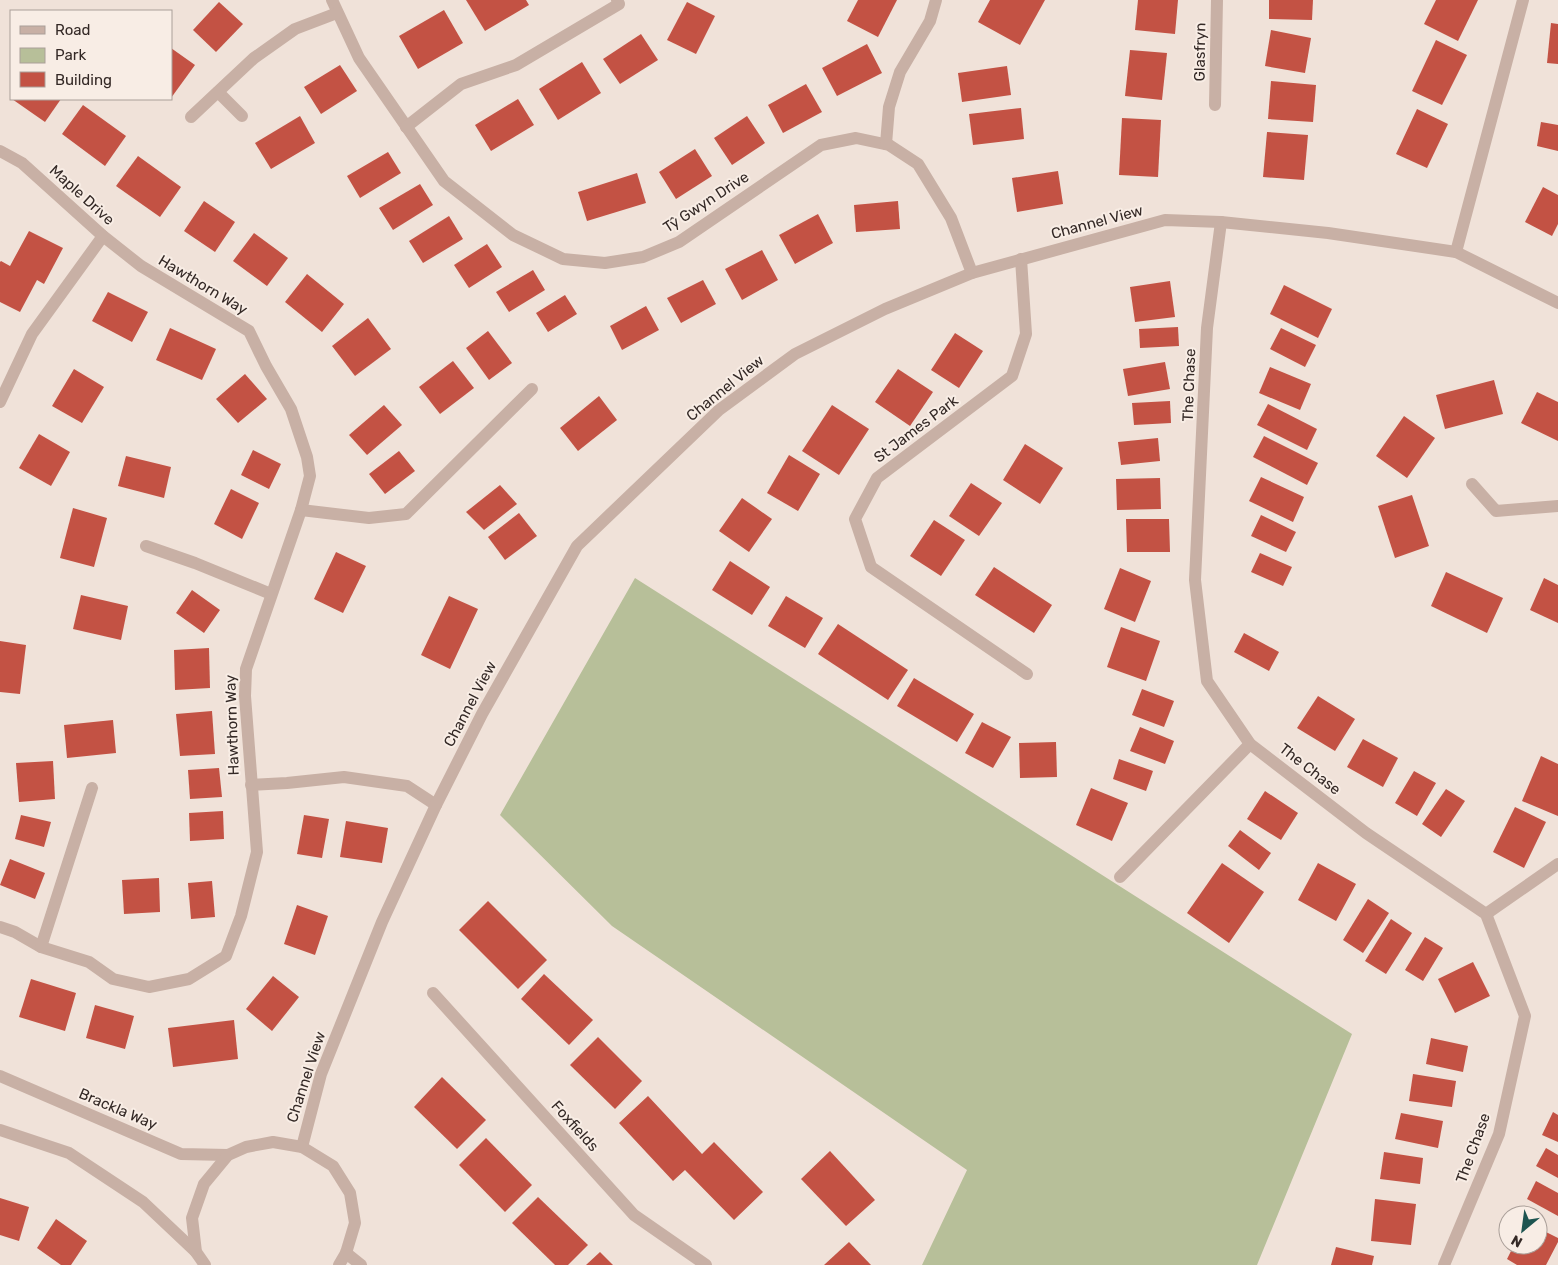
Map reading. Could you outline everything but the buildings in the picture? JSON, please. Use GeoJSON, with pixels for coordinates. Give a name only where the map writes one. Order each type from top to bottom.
{"type":"FeatureCollection","features":[{"type":"Feature","properties":{"kind":"street","name":"Tŷ Gwyn Drive"},"geometry":{"type":"LineString","coordinates":[[332,0],[359,58],[444,181],[513,235],[563,260],[605,263],[643,256],[679,242],[821,145],[856,138],[886,144],[918,164],[951,218],[972,273]]}},
{"type":"Feature","properties":{"kind":"street"},"geometry":{"type":"LineString","coordinates":[[406,127],[461,84],[516,65],[619,4],[617,0]]}},
{"type":"Feature","properties":{"kind":"street"},"geometry":{"type":"LineString","coordinates":[[886,144],[889,107],[900,72],[930,20],[936,0]]}},
{"type":"Feature","properties":{"kind":"street","name":"Glasfryn"},"geometry":{"type":"LineString","coordinates":[[1215,105],[1218,0]]}},
{"type":"Feature","properties":{"kind":"street"},"geometry":{"type":"LineString","coordinates":[[1456,252],[1523,0]]}},
{"type":"Feature","properties":{"kind":"street"},"geometry":{"type":"LineString","coordinates":[[191,117],[254,58],[295,29],[337,13]]}},
{"type":"Feature","properties":{"kind":"street"},"geometry":{"type":"LineString","coordinates":[[218,92],[242,116]]}},
{"type":"Feature","properties":{"kind":"street","name":"Maple Drive"},"geometry":{"type":"LineString","coordinates":[[0,151],[22,163],[103,236],[140,266]]}},
{"type":"Feature","properties":{"kind":"street","name":"Channel View"},"geometry":{"type":"LineString","coordinates":[[302,1147],[321,1074],[382,922],[436,805],[482,714],[577,546],[719,410],[795,354],[885,309],[972,273],[1166,220],[1221,222],[1328,233],[1456,252],[1558,303]]}},
{"type":"Feature","properties":{"kind":"street","name":"The Chase"},"geometry":{"type":"LineString","coordinates":[[1221,222],[1207,328],[1195,580],[1207,681],[1250,744],[1366,833],[1486,914],[1524,1016],[1500,1134],[1444,1265]]}},
{"type":"Feature","properties":{"kind":"street"},"geometry":{"type":"LineString","coordinates":[[0,402],[32,334],[103,236]]}},
{"type":"Feature","properties":{"kind":"street","name":"St James Park"},"geometry":{"type":"LineString","coordinates":[[1020,259],[1026,334],[1012,376],[877,478],[855,519],[871,567],[1027,674]]}},
{"type":"Feature","properties":{"kind":"street","name":"Hawthorn Way"},"geometry":{"type":"LineString","coordinates":[[0,927],[15,932],[41,947],[89,962],[113,979],[149,987],[189,979],[226,956],[241,916],[257,852],[245,696],[246,668],[301,510],[310,476],[291,408],[266,366],[249,331],[140,266]]}},
{"type":"Feature","properties":{"kind":"street"},"geometry":{"type":"LineString","coordinates":[[301,510],[369,518],[406,514],[532,389]]}},
{"type":"Feature","properties":{"kind":"street"},"geometry":{"type":"LineString","coordinates":[[1472,484],[1496,511],[1558,506]]}},
{"type":"Feature","properties":{"kind":"street"},"geometry":{"type":"LineString","coordinates":[[146,546],[195,563],[271,594]]}},
{"type":"Feature","properties":{"kind":"street"},"geometry":{"type":"LineString","coordinates":[[1120,877],[1250,744]]}},
{"type":"Feature","properties":{"kind":"street"},"geometry":{"type":"LineString","coordinates":[[251,785],[344,777],[407,786],[436,805]]}},
{"type":"Feature","properties":{"kind":"street"},"geometry":{"type":"LineString","coordinates":[[41,947],[92,788]]}},
{"type":"Feature","properties":{"kind":"street"},"geometry":{"type":"LineString","coordinates":[[1486,914],[1558,864]]}},
{"type":"Feature","properties":{"kind":"street","name":"Foxfields"},"geometry":{"type":"LineString","coordinates":[[433,993],[634,1216],[706,1265]]}},
{"type":"Feature","properties":{"kind":"street","name":"Brackla Way"},"geometry":{"type":"LineString","coordinates":[[0,1076],[181,1154],[228,1155]]}},
{"type":"Feature","properties":{"kind":"street"},"geometry":{"type":"LineString","coordinates":[[0,1130],[69,1153],[143,1202],[196,1252],[205,1265]]}},
{"type":"Feature","properties":{"kind":"street"},"geometry":{"type":"LineString","coordinates":[[196,1252],[192,1218],[204,1184],[228,1155],[246,1147],[273,1142],[302,1147],[333,1166],[350,1193],[355,1223],[346,1253],[339,1265]]}},
{"type":"Feature","properties":{"kind":"street"},"geometry":{"type":"LineString","coordinates":[[346,1253],[361,1265]]}},
{"type":"Feature","properties":{"kind":"green space"},"geometry":{"type":"Polygon","coordinates":[[[635,578],[1352,1034],[1257,1265],[922,1265],[967,1170],[612,926],[500,815],[635,578]]]}}]}
